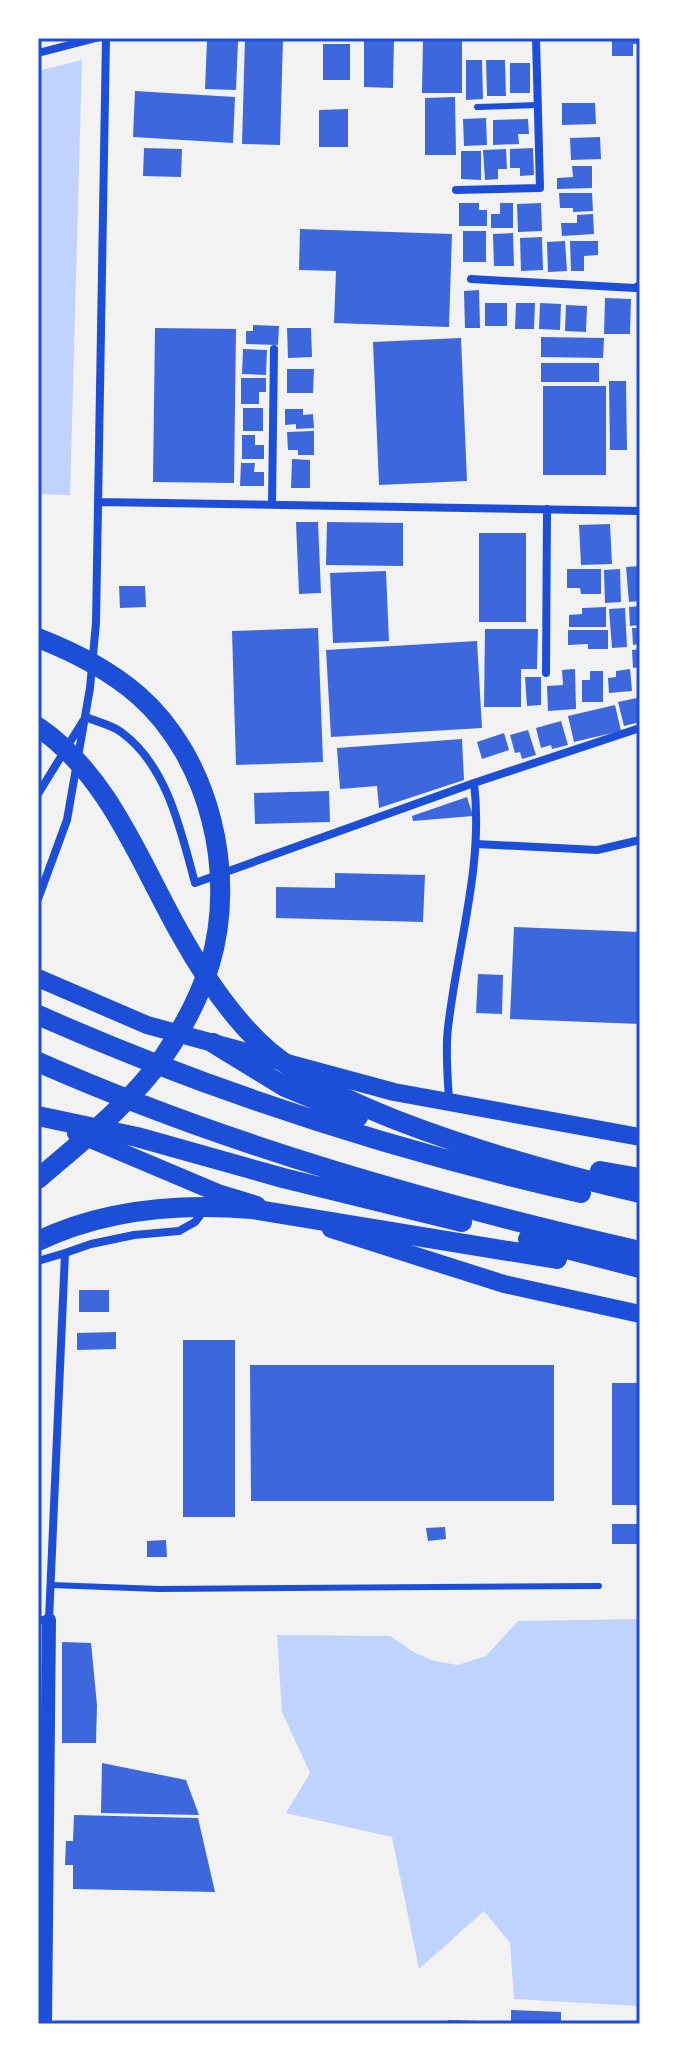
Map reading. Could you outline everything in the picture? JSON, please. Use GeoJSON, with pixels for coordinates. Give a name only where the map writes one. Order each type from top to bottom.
{"type":"FeatureCollection","features":[{"type":"Feature","properties":{"kind":"highway"},"geometry":{"type":"LineString","coordinates":[[38,638],[69,650],[105,670],[140,697],[169,729],[207,805],[217,848],[220,887],[218,927],[210,963],[196,999],[164,1056],[106,1120],[38,1179]]}},
{"type":"Feature","properties":{"kind":"highway"},"geometry":{"type":"LineString","coordinates":[[38,727],[76,760],[103,794],[181,935],[225,1001],[267,1049],[295,1071],[365,1108],[420,1129],[558,1174],[640,1193]]}},
{"type":"Feature","properties":{"kind":"highway"},"geometry":{"type":"LineString","coordinates":[[38,1015],[236,1094],[372,1138],[514,1178],[640,1207]]}},
{"type":"Feature","properties":{"kind":"highway"},"geometry":{"type":"LineString","coordinates":[[213,1043],[285,1087],[357,1117],[408,1133],[640,1178]]}},
{"type":"Feature","properties":{"kind":"highway"},"geometry":{"type":"LineString","coordinates":[[38,1062],[226,1137],[507,1221],[640,1251]]}},
{"type":"Feature","properties":{"kind":"highway"},"geometry":{"type":"LineString","coordinates":[[38,1117],[137,1137],[283,1178],[640,1269]]}},
{"type":"Feature","properties":{"kind":"highway"},"geometry":{"type":"LineString","coordinates":[[38,1241],[87,1223],[127,1213],[168,1207],[212,1206],[252,1209],[608,1267],[640,1269]]}},
{"type":"Feature","properties":{"kind":"main road"},"geometry":{"type":"LineString","coordinates":[[38,978],[147,1025],[394,1092],[640,1137]]}},
{"type":"Feature","properties":{"kind":"main road"},"geometry":{"type":"LineString","coordinates":[[38,1117],[218,1193],[504,1284],[640,1314]]}},
{"type":"Feature","properties":{"kind":"street"},"geometry":{"type":"LineString","coordinates":[[38,53],[96,38]]}},
{"type":"Feature","properties":{"kind":"street"},"geometry":{"type":"LineString","coordinates":[[38,899],[67,820],[86,717],[96,623],[106,38]]}},
{"type":"Feature","properties":{"kind":"street"},"geometry":{"type":"LineString","coordinates":[[456,190],[540,188],[536,38]]}},
{"type":"Feature","properties":{"kind":"street"},"geometry":{"type":"LineString","coordinates":[[471,279],[635,288],[640,285]]}},
{"type":"Feature","properties":{"kind":"street"},"geometry":{"type":"LineString","coordinates":[[272,505],[274,349]]}},
{"type":"Feature","properties":{"kind":"street"},"geometry":{"type":"LineString","coordinates":[[100,502],[640,511]]}},
{"type":"Feature","properties":{"kind":"street"},"geometry":{"type":"LineString","coordinates":[[546,673],[547,509]]}},
{"type":"Feature","properties":{"kind":"street"},"geometry":{"type":"LineString","coordinates":[[86,717],[119,730],[144,753],[164,789],[179,826],[195,883],[474,783],[640,728]]}},
{"type":"Feature","properties":{"kind":"street"},"geometry":{"type":"LineString","coordinates":[[38,794],[86,717]]}},
{"type":"Feature","properties":{"kind":"street"},"geometry":{"type":"LineString","coordinates":[[449,1102],[447,1031],[476,844],[478,811],[474,783]]}},
{"type":"Feature","properties":{"kind":"street"},"geometry":{"type":"LineString","coordinates":[[476,844],[597,850],[640,840]]}},
{"type":"Feature","properties":{"kind":"street"},"geometry":{"type":"LineString","coordinates":[[38,1261],[91,1244],[134,1235],[179,1231],[195,1222],[218,1193]]}},
{"type":"Feature","properties":{"kind":"street"},"geometry":{"type":"LineString","coordinates":[[45,2024],[42,1979],[44,1620],[51,1585],[65,1253]]}},
{"type":"Feature","properties":{"kind":"lane"},"geometry":{"type":"LineString","coordinates":[[477,107],[538,105]]}},
{"type":"Feature","properties":{"kind":"lane"},"geometry":{"type":"LineString","coordinates":[[51,1585],[159,1589],[599,1586]]}},
{"type":"Feature","properties":{"kind":"water"},"geometry":{"type":"Polygon","coordinates":[[[82,60],[70,495],[38,494],[38,71],[82,60]]]}},
{"type":"Feature","properties":{"kind":"water"},"geometry":{"type":"Polygon","coordinates":[[[640,1619],[640,2024],[637,2024],[637,2006],[514,1999],[510,1943],[484,1911],[419,1969],[392,1837],[286,1813],[310,1773],[282,1712],[277,1635],[390,1636],[415,1653],[434,1661],[458,1665],[486,1656],[518,1621],[640,1619]]]}},
{"type":"Feature","properties":{"kind":"building"},"geometry":{"type":"Polygon","coordinates":[[[245,38],[283,38],[280,145],[242,144],[245,38]]]}},
{"type":"Feature","properties":{"kind":"building"},"geometry":{"type":"Polygon","coordinates":[[[364,38],[394,38],[393,88],[364,87],[364,38]]]}},
{"type":"Feature","properties":{"kind":"building"},"geometry":{"type":"Polygon","coordinates":[[[423,38],[462,38],[462,93],[422,93],[423,38]]]}},
{"type":"Feature","properties":{"kind":"building"},"geometry":{"type":"Polygon","coordinates":[[[612,38],[640,38],[640,44],[633,44],[633,56],[612,56],[612,38]]]}},
{"type":"Feature","properties":{"kind":"building"},"geometry":{"type":"Polygon","coordinates":[[[207,40],[238,41],[236,90],[205,89],[207,40]]]}},
{"type":"Feature","properties":{"kind":"building"},"geometry":{"type":"Polygon","coordinates":[[[323,44],[350,44],[350,80],[323,80],[323,44]]]}},
{"type":"Feature","properties":{"kind":"building"},"geometry":{"type":"Polygon","coordinates":[[[466,60],[482,60],[483,99],[466,100],[466,60]]]}},
{"type":"Feature","properties":{"kind":"building"},"geometry":{"type":"Polygon","coordinates":[[[486,60],[505,60],[506,96],[487,96],[486,60]]]}},
{"type":"Feature","properties":{"kind":"building"},"geometry":{"type":"Polygon","coordinates":[[[510,63],[530,63],[530,93],[510,93],[510,63]]]}},
{"type":"Feature","properties":{"kind":"building"},"geometry":{"type":"Polygon","coordinates":[[[135,91],[235,97],[233,143],[133,137],[135,91]]]}},
{"type":"Feature","properties":{"kind":"building"},"geometry":{"type":"Polygon","coordinates":[[[455,97],[456,155],[425,155],[425,98],[455,97]]]}},
{"type":"Feature","properties":{"kind":"building"},"geometry":{"type":"Polygon","coordinates":[[[562,103],[595,103],[596,124],[562,125],[562,103]]]}},
{"type":"Feature","properties":{"kind":"building"},"geometry":{"type":"Polygon","coordinates":[[[348,109],[348,147],[319,147],[319,110],[348,109]]]}},
{"type":"Feature","properties":{"kind":"building"},"geometry":{"type":"Polygon","coordinates":[[[486,118],[487,145],[464,146],[463,119],[486,118]]]}},
{"type":"Feature","properties":{"kind":"building"},"geometry":{"type":"Polygon","coordinates":[[[528,119],[529,134],[518,134],[519,144],[493,145],[493,120],[528,119]]]}},
{"type":"Feature","properties":{"kind":"building"},"geometry":{"type":"Polygon","coordinates":[[[600,137],[601,159],[571,160],[570,138],[600,137]]]}},
{"type":"Feature","properties":{"kind":"building"},"geometry":{"type":"Polygon","coordinates":[[[144,148],[182,149],[181,177],[143,176],[144,148]]]}},
{"type":"Feature","properties":{"kind":"building"},"geometry":{"type":"Polygon","coordinates":[[[533,148],[534,175],[520,176],[520,168],[510,168],[510,149],[533,148]]]}},
{"type":"Feature","properties":{"kind":"building"},"geometry":{"type":"Polygon","coordinates":[[[506,149],[507,169],[498,169],[498,179],[485,180],[483,150],[506,149]]]}},
{"type":"Feature","properties":{"kind":"building"},"geometry":{"type":"Polygon","coordinates":[[[461,151],[481,151],[481,180],[461,179],[461,151]]]}},
{"type":"Feature","properties":{"kind":"building"},"geometry":{"type":"Polygon","coordinates":[[[572,166],[592,166],[592,188],[557,189],[557,178],[573,177],[572,166]]]}},
{"type":"Feature","properties":{"kind":"building"},"geometry":{"type":"Polygon","coordinates":[[[559,193],[592,193],[593,211],[573,212],[573,208],[560,208],[559,193]]]}},
{"type":"Feature","properties":{"kind":"building"},"geometry":{"type":"Polygon","coordinates":[[[459,203],[479,203],[479,210],[487,210],[487,226],[459,226],[459,203]]]}},
{"type":"Feature","properties":{"kind":"building"},"geometry":{"type":"Polygon","coordinates":[[[500,203],[513,203],[513,228],[491,228],[491,214],[500,214],[500,203]]]}},
{"type":"Feature","properties":{"kind":"building"},"geometry":{"type":"Polygon","coordinates":[[[541,203],[542,231],[518,232],[517,204],[541,203]]]}},
{"type":"Feature","properties":{"kind":"building"},"geometry":{"type":"Polygon","coordinates":[[[593,214],[594,234],[562,236],[561,223],[577,223],[577,215],[593,214]]]}},
{"type":"Feature","properties":{"kind":"building"},"geometry":{"type":"Polygon","coordinates":[[[300,229],[452,234],[449,327],[334,323],[336,271],[299,270],[300,229]]]}},
{"type":"Feature","properties":{"kind":"building"},"geometry":{"type":"Polygon","coordinates":[[[463,231],[486,231],[486,262],[463,262],[463,231]]]}},
{"type":"Feature","properties":{"kind":"building"},"geometry":{"type":"Polygon","coordinates":[[[513,233],[514,266],[494,266],[493,234],[513,233]]]}},
{"type":"Feature","properties":{"kind":"building"},"geometry":{"type":"Polygon","coordinates":[[[542,237],[543,270],[521,271],[520,238],[542,237]]]}},
{"type":"Feature","properties":{"kind":"building"},"geometry":{"type":"Polygon","coordinates":[[[565,241],[567,271],[548,272],[547,242],[565,241]]]}},
{"type":"Feature","properties":{"kind":"building"},"geometry":{"type":"Polygon","coordinates":[[[570,241],[598,241],[598,255],[584,256],[584,271],[571,271],[570,241]]]}},
{"type":"Feature","properties":{"kind":"building"},"geometry":{"type":"Polygon","coordinates":[[[479,290],[480,328],[465,328],[464,291],[479,290]]]}},
{"type":"Feature","properties":{"kind":"building"},"geometry":{"type":"Polygon","coordinates":[[[605,298],[631,299],[630,334],[604,334],[605,298]]]}},
{"type":"Feature","properties":{"kind":"building"},"geometry":{"type":"Polygon","coordinates":[[[485,303],[507,303],[507,326],[485,326],[485,303]]]}},
{"type":"Feature","properties":{"kind":"building"},"geometry":{"type":"Polygon","coordinates":[[[516,303],[535,303],[534,329],[515,329],[516,303]]]}},
{"type":"Feature","properties":{"kind":"building"},"geometry":{"type":"Polygon","coordinates":[[[540,303],[561,304],[560,330],[539,329],[540,303]]]}},
{"type":"Feature","properties":{"kind":"building"},"geometry":{"type":"Polygon","coordinates":[[[566,305],[587,306],[586,332],[565,331],[566,305]]]}},
{"type":"Feature","properties":{"kind":"building"},"geometry":{"type":"Polygon","coordinates":[[[253,325],[279,326],[278,345],[246,344],[246,331],[253,331],[253,325]]]}},
{"type":"Feature","properties":{"kind":"building"},"geometry":{"type":"Polygon","coordinates":[[[155,328],[236,329],[234,483],[153,482],[155,328]]]}},
{"type":"Feature","properties":{"kind":"building"},"geometry":{"type":"Polygon","coordinates":[[[287,328],[311,328],[312,357],[288,358],[287,328]]]}},
{"type":"Feature","properties":{"kind":"building"},"geometry":{"type":"Polygon","coordinates":[[[541,337],[604,338],[603,358],[541,357],[541,337]]]}},
{"type":"Feature","properties":{"kind":"building"},"geometry":{"type":"Polygon","coordinates":[[[461,338],[467,481],[379,485],[373,342],[461,338]]]}},
{"type":"Feature","properties":{"kind":"building"},"geometry":{"type":"Polygon","coordinates":[[[243,349],[267,350],[266,375],[242,374],[243,349]]]}},
{"type":"Feature","properties":{"kind":"building"},"geometry":{"type":"Polygon","coordinates":[[[541,363],[599,363],[599,382],[541,382],[541,363]]]}},
{"type":"Feature","properties":{"kind":"building"},"geometry":{"type":"Polygon","coordinates":[[[287,369],[314,369],[313,393],[287,393],[287,369]]]}},
{"type":"Feature","properties":{"kind":"building"},"geometry":{"type":"Polygon","coordinates":[[[241,378],[266,378],[266,392],[259,392],[259,404],[241,404],[241,378]]]}},
{"type":"Feature","properties":{"kind":"building"},"geometry":{"type":"Polygon","coordinates":[[[609,381],[626,381],[627,450],[610,450],[609,381]]]}},
{"type":"Feature","properties":{"kind":"building"},"geometry":{"type":"Polygon","coordinates":[[[543,386],[606,386],[606,475],[543,475],[543,386]]]}},
{"type":"Feature","properties":{"kind":"building"},"geometry":{"type":"Polygon","coordinates":[[[243,408],[263,408],[263,431],[243,431],[243,408]]]}},
{"type":"Feature","properties":{"kind":"building"},"geometry":{"type":"Polygon","coordinates":[[[285,409],[303,409],[303,415],[313,414],[314,428],[296,429],[296,424],[285,425],[285,409]]]}},
{"type":"Feature","properties":{"kind":"building"},"geometry":{"type":"Polygon","coordinates":[[[314,431],[314,455],[298,455],[298,450],[288,450],[287,432],[314,431]]]}},
{"type":"Feature","properties":{"kind":"building"},"geometry":{"type":"Polygon","coordinates":[[[242,435],[255,435],[255,445],[264,445],[264,459],[242,459],[242,435]]]}},
{"type":"Feature","properties":{"kind":"building"},"geometry":{"type":"Polygon","coordinates":[[[292,459],[310,460],[310,488],[291,488],[292,459]]]}},
{"type":"Feature","properties":{"kind":"building"},"geometry":{"type":"Polygon","coordinates":[[[241,463],[255,463],[254,472],[264,472],[264,486],[240,486],[241,463]]]}},
{"type":"Feature","properties":{"kind":"building"},"geometry":{"type":"Polygon","coordinates":[[[296,522],[318,522],[321,593],[299,594],[296,522]]]}},
{"type":"Feature","properties":{"kind":"building"},"geometry":{"type":"Polygon","coordinates":[[[327,522],[403,523],[403,566],[326,565],[327,522]]]}},
{"type":"Feature","properties":{"kind":"building"},"geometry":{"type":"Polygon","coordinates":[[[610,524],[612,564],[581,565],[579,525],[610,524]]]}},
{"type":"Feature","properties":{"kind":"building"},"geometry":{"type":"Polygon","coordinates":[[[479,533],[526,533],[526,622],[479,622],[479,533]]]}},
{"type":"Feature","properties":{"kind":"building"},"geometry":{"type":"Polygon","coordinates":[[[640,566],[640,601],[629,602],[626,567],[640,566]]]}},
{"type":"Feature","properties":{"kind":"building"},"geometry":{"type":"Polygon","coordinates":[[[567,569],[601,569],[601,594],[581,594],[580,588],[567,588],[567,569]]]}},
{"type":"Feature","properties":{"kind":"building"},"geometry":{"type":"Polygon","coordinates":[[[620,569],[621,602],[605,603],[604,570],[620,569]]]}},
{"type":"Feature","properties":{"kind":"building"},"geometry":{"type":"Polygon","coordinates":[[[386,571],[389,641],[333,643],[330,573],[386,571]]]}},
{"type":"Feature","properties":{"kind":"building"},"geometry":{"type":"Polygon","coordinates":[[[119,586],[145,586],[146,607],[120,608],[119,586]]]}},
{"type":"Feature","properties":{"kind":"building"},"geometry":{"type":"Polygon","coordinates":[[[640,606],[640,625],[630,626],[629,607],[640,606]]]}},
{"type":"Feature","properties":{"kind":"building"},"geometry":{"type":"Polygon","coordinates":[[[606,607],[606,627],[569,627],[569,615],[582,614],[582,608],[606,607]]]}},
{"type":"Feature","properties":{"kind":"building"},"geometry":{"type":"Polygon","coordinates":[[[625,608],[627,647],[612,648],[609,609],[625,608]]]}},
{"type":"Feature","properties":{"kind":"building"},"geometry":{"type":"Polygon","coordinates":[[[318,628],[323,762],[236,765],[232,631],[318,628]]]}},
{"type":"Feature","properties":{"kind":"building"},"geometry":{"type":"Polygon","coordinates":[[[632,628],[640,628],[640,644],[633,645],[632,628]]]}},
{"type":"Feature","properties":{"kind":"building"},"geometry":{"type":"Polygon","coordinates":[[[485,629],[538,629],[537,669],[521,669],[521,707],[484,707],[485,629]]]}},
{"type":"Feature","properties":{"kind":"building"},"geometry":{"type":"Polygon","coordinates":[[[568,630],[608,630],[608,649],[588,649],[588,644],[568,645],[568,630]]]}},
{"type":"Feature","properties":{"kind":"building"},"geometry":{"type":"Polygon","coordinates":[[[477,641],[482,728],[331,737],[326,650],[477,641]]]}},
{"type":"Feature","properties":{"kind":"building"},"geometry":{"type":"Polygon","coordinates":[[[640,649],[640,667],[633,668],[632,650],[640,649]]]}},
{"type":"Feature","properties":{"kind":"building"},"geometry":{"type":"Polygon","coordinates":[[[575,669],[576,709],[548,711],[547,686],[563,685],[562,670],[575,669]]]}},
{"type":"Feature","properties":{"kind":"building"},"geometry":{"type":"Polygon","coordinates":[[[630,669],[632,691],[609,693],[608,678],[616,677],[616,671],[630,669]]]}},
{"type":"Feature","properties":{"kind":"building"},"geometry":{"type":"Polygon","coordinates":[[[590,671],[603,671],[603,702],[582,702],[582,680],[590,680],[590,671]]]}},
{"type":"Feature","properties":{"kind":"building"},"geometry":{"type":"Polygon","coordinates":[[[525,677],[541,677],[541,705],[527,706],[525,677]]]}},
{"type":"Feature","properties":{"kind":"building"},"geometry":{"type":"Polygon","coordinates":[[[637,698],[640,722],[624,726],[618,702],[637,698]]]}},
{"type":"Feature","properties":{"kind":"building"},"geometry":{"type":"Polygon","coordinates":[[[615,705],[621,731],[574,742],[568,716],[615,705]]]}},
{"type":"Feature","properties":{"kind":"building"},"geometry":{"type":"Polygon","coordinates":[[[561,721],[568,745],[541,748],[536,728],[561,721]]]}},
{"type":"Feature","properties":{"kind":"building"},"geometry":{"type":"Polygon","coordinates":[[[528,730],[536,755],[522,759],[520,752],[515,753],[510,735],[528,730]]]}},
{"type":"Feature","properties":{"kind":"building"},"geometry":{"type":"Polygon","coordinates":[[[504,733],[509,750],[482,759],[477,742],[504,733]]]}},
{"type":"Feature","properties":{"kind":"building"},"geometry":{"type":"Polygon","coordinates":[[[462,739],[464,780],[379,808],[377,786],[340,789],[337,748],[462,739]]]}},
{"type":"Feature","properties":{"kind":"building"},"geometry":{"type":"Polygon","coordinates":[[[329,791],[330,822],[255,824],[254,793],[329,791]]]}},
{"type":"Feature","properties":{"kind":"building"},"geometry":{"type":"Polygon","coordinates":[[[467,797],[473,816],[413,821],[412,816],[467,797]]]}},
{"type":"Feature","properties":{"kind":"building"},"geometry":{"type":"Polygon","coordinates":[[[335,873],[425,875],[423,922],[276,918],[276,887],[335,888],[335,873]]]}},
{"type":"Feature","properties":{"kind":"building"},"geometry":{"type":"Polygon","coordinates":[[[514,927],[640,932],[640,1024],[510,1019],[514,927]]]}},
{"type":"Feature","properties":{"kind":"building"},"geometry":{"type":"Polygon","coordinates":[[[478,974],[503,975],[502,1014],[476,1013],[478,974]]]}},
{"type":"Feature","properties":{"kind":"building"},"geometry":{"type":"Polygon","coordinates":[[[79,1290],[109,1290],[109,1312],[79,1312],[79,1290]]]}},
{"type":"Feature","properties":{"kind":"building"},"geometry":{"type":"Polygon","coordinates":[[[116,1332],[116,1349],[77,1350],[77,1333],[116,1332]]]}},
{"type":"Feature","properties":{"kind":"building"},"geometry":{"type":"Polygon","coordinates":[[[183,1340],[235,1340],[235,1517],[183,1517],[183,1340]]]}},
{"type":"Feature","properties":{"kind":"building"},"geometry":{"type":"Polygon","coordinates":[[[250,1365],[554,1365],[554,1501],[251,1501],[250,1365]]]}},
{"type":"Feature","properties":{"kind":"building"},"geometry":{"type":"Polygon","coordinates":[[[612,1383],[639,1383],[640,1505],[612,1505],[612,1383]]]}},
{"type":"Feature","properties":{"kind":"building"},"geometry":{"type":"Polygon","coordinates":[[[612,1524],[640,1524],[640,1544],[612,1544],[612,1524]]]}},
{"type":"Feature","properties":{"kind":"building"},"geometry":{"type":"Polygon","coordinates":[[[445,1527],[446,1539],[428,1541],[426,1528],[445,1527]]]}},
{"type":"Feature","properties":{"kind":"building"},"geometry":{"type":"Polygon","coordinates":[[[166,1540],[167,1557],[147,1557],[147,1541],[166,1540]]]}},
{"type":"Feature","properties":{"kind":"building"},"geometry":{"type":"Polygon","coordinates":[[[62,1642],[91,1643],[97,1705],[96,1743],[62,1743],[62,1642]]]}},
{"type":"Feature","properties":{"kind":"building"},"geometry":{"type":"Polygon","coordinates":[[[102,1763],[186,1780],[199,1815],[101,1813],[102,1763]]]}},
{"type":"Feature","properties":{"kind":"building"},"geometry":{"type":"Polygon","coordinates":[[[74,1815],[198,1818],[215,1892],[73,1889],[73,1865],[65,1865],[66,1841],[73,1841],[74,1815]]]}},
{"type":"Feature","properties":{"kind":"building"},"geometry":{"type":"Polygon","coordinates":[[[511,2010],[561,2012],[561,2024],[511,2024],[511,2010]]]}},
{"type":"Feature","properties":{"kind":"building"},"geometry":{"type":"Polygon","coordinates":[[[448,2020],[480,2021],[480,2024],[448,2024],[448,2020]]]}}]}
